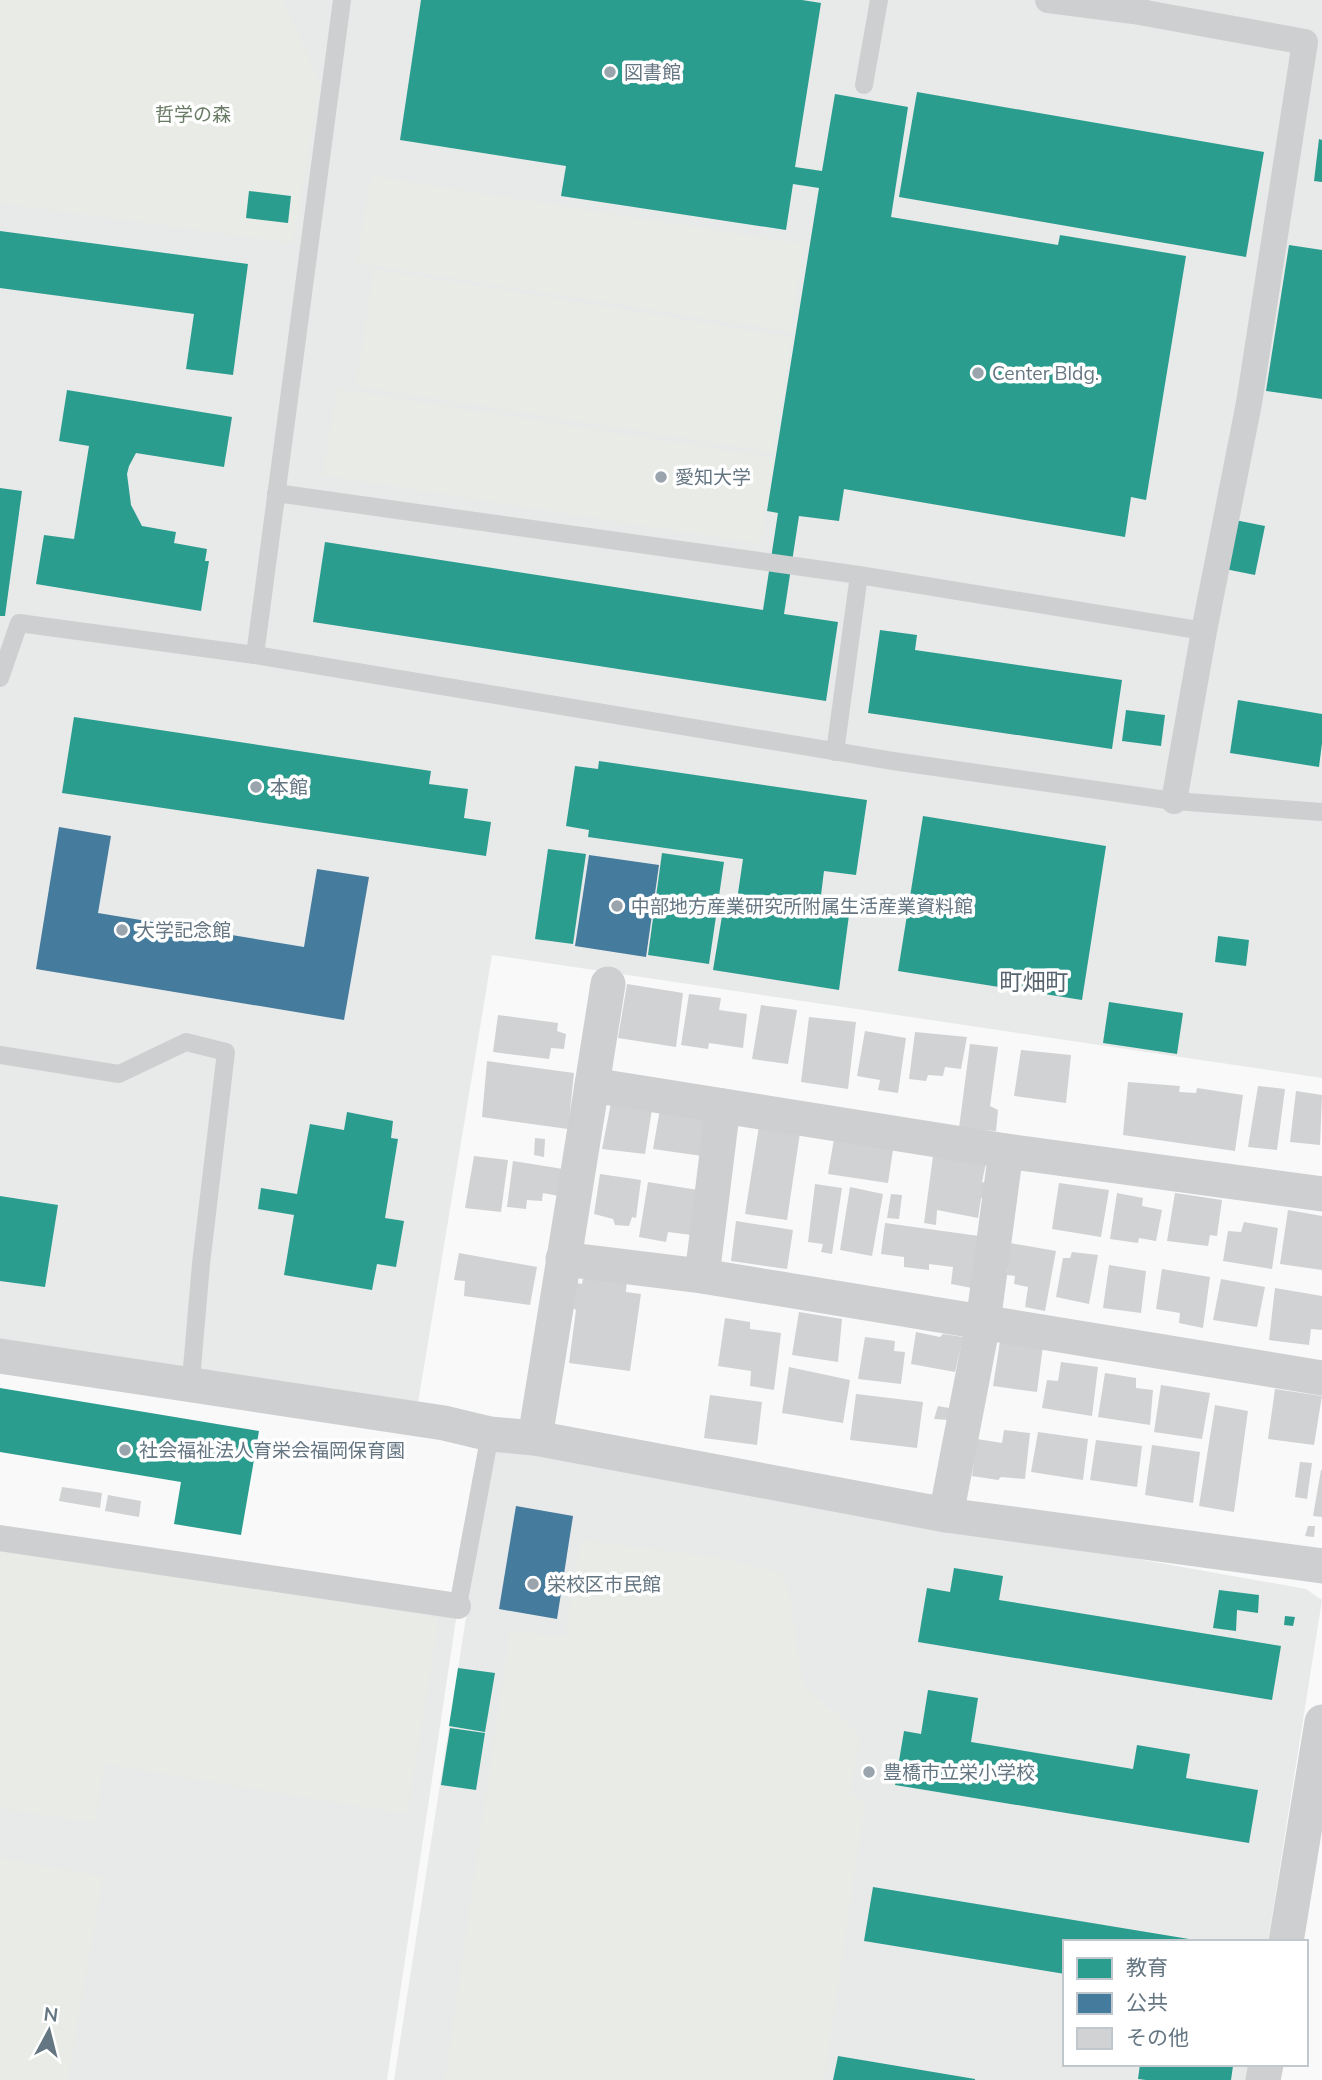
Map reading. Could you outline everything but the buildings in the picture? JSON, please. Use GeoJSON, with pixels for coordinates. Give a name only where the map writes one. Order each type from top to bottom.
{"type":"FeatureCollection","features":[{"type":"Feature","properties":{"kind":"street"},"geometry":{"type":"LineString","coordinates":[[1048,0],[1135,5],[1305,42],[1249,403],[1174,801]]}},
{"type":"Feature","properties":{"kind":"street"},"geometry":{"type":"LineString","coordinates":[[535,1438],[608,984]]}},
{"type":"Feature","properties":{"kind":"street"},"geometry":{"type":"LineString","coordinates":[[592,1085],[1006,1151],[1322,1194]]}},
{"type":"Feature","properties":{"kind":"street"},"geometry":{"type":"LineString","coordinates":[[702,1276],[723,1106]]}},
{"type":"Feature","properties":{"kind":"street"},"geometry":{"type":"LineString","coordinates":[[946,1515],[983,1323],[1006,1151]]}},
{"type":"Feature","properties":{"kind":"street"},"geometry":{"type":"LineString","coordinates":[[563,1259],[702,1276],[1322,1378]]}},
{"type":"Feature","properties":{"kind":"street"},"geometry":{"type":"LineString","coordinates":[[0,1356],[444,1423],[490,1434],[535,1438],[946,1515],[1322,1566]]}},
{"type":"Feature","properties":{"kind":"street"},"geometry":{"type":"LineString","coordinates":[[0,1538],[458,1606]]}},
{"type":"Feature","properties":{"kind":"street"},"geometry":{"type":"LineString","coordinates":[[1286,1940],[1322,1722]]}},
{"type":"Feature","properties":{"kind":"lane"},"geometry":{"type":"LineString","coordinates":[[255,655],[342,0]]}},
{"type":"Feature","properties":{"kind":"lane"},"geometry":{"type":"LineString","coordinates":[[864,85],[879,0]]}},
{"type":"Feature","properties":{"kind":"lane"},"geometry":{"type":"LineString","coordinates":[[276,492],[859,575],[1204,631]]}},
{"type":"Feature","properties":{"kind":"lane"},"geometry":{"type":"LineString","coordinates":[[835,752],[859,575]]}},
{"type":"Feature","properties":{"kind":"lane"},"geometry":{"type":"LineString","coordinates":[[0,678],[19,623],[255,655],[835,752],[1174,801],[1322,812]]}},
{"type":"Feature","properties":{"kind":"lane"},"geometry":{"type":"LineString","coordinates":[[0,1055],[119,1074],[186,1042],[226,1052],[201,1264],[192,1368]]}},
{"type":"Feature","properties":{"kind":"lane"},"geometry":{"type":"LineString","coordinates":[[458,1606],[490,1434]]}},
{"type":"Feature","properties":{"kind":"shaded area","name":"愛知大学"},"geometry":{"type":"Polygon","coordinates":[[[0,0],[1322,0],[1322,1078],[492,955],[418,1403],[0,1339],[0,0]]]}},
{"type":"Feature","properties":{"kind":"shaded area","name":"豊橋市立栄小学校"},"geometry":{"type":"Polygon","coordinates":[[[493,1444],[1306,1589],[1322,1600],[1268,1940],[1063,1940],[1063,2066],[1249,2066],[1247,2080],[394,2080],[493,1444]]]}},
{"type":"Feature","properties":{"kind":"shaded area"},"geometry":{"type":"Polygon","coordinates":[[[0,1529],[458,1606],[387,2080],[0,2080],[0,1529]]]}},
{"type":"Feature","properties":{"kind":"green space","name":"哲学の森"},"geometry":{"type":"Polygon","coordinates":[[[0,0],[283,0],[320,84],[293,243],[0,203],[0,0]]]}},
{"type":"Feature","properties":{"kind":"green space"},"geometry":{"type":"Polygon","coordinates":[[[371,176],[804,244],[790,332],[357,263],[371,176]]]}},
{"type":"Feature","properties":{"kind":"green space"},"geometry":{"type":"Polygon","coordinates":[[[374,269],[792,337],[773,452],[356,386],[374,269]]]}},
{"type":"Feature","properties":{"kind":"green space"},"geometry":{"type":"Polygon","coordinates":[[[337,389],[774,458],[760,544],[323,475],[337,389]]]}},
{"type":"Feature","properties":{"kind":"green space"},"geometry":{"type":"Polygon","coordinates":[[[581,1540],[714,1557],[779,1572],[788,1587],[803,1684],[860,1736],[851,1794],[865,1803],[824,2080],[445,2080],[510,1630],[565,1637],[581,1540]]]}},
{"type":"Feature","properties":{"kind":"green space"},"geometry":{"type":"Polygon","coordinates":[[[0,1546],[439,1618],[407,1814],[105,1764],[95,1823],[0,1808],[0,1546]]]}},
{"type":"Feature","properties":{"kind":"green space"},"geometry":{"type":"Polygon","coordinates":[[[0,1858],[103,1876],[68,2080],[0,2080],[0,1858]]]}},
{"type":"Feature","properties":{"kind":"place","name":"図書館"},"geometry":{"type":"Point","coordinates":[610,72]}},
{"type":"Feature","properties":{"kind":"place","name":"Center Bldg."},"geometry":{"type":"Point","coordinates":[978,373]}},
{"type":"Feature","properties":{"kind":"place","name":"愛知大学"},"geometry":{"type":"Point","coordinates":[661,477]}},
{"type":"Feature","properties":{"kind":"place","name":"本館"},"geometry":{"type":"Point","coordinates":[256,787]}},
{"type":"Feature","properties":{"kind":"place","name":"中部地方産業研究所附属生活産業資料館"},"geometry":{"type":"Point","coordinates":[617,906]}},
{"type":"Feature","properties":{"kind":"place","name":"大学記念館"},"geometry":{"type":"Point","coordinates":[122,930]}},
{"type":"Feature","properties":{"kind":"place","name":"社会福祉法人育栄会福岡保育園"},"geometry":{"type":"Point","coordinates":[125,1450]}},
{"type":"Feature","properties":{"kind":"place","name":"栄校区市民館"},"geometry":{"type":"Point","coordinates":[533,1584]}},
{"type":"Feature","properties":{"kind":"place","name":"豊橋市立栄小学校"},"geometry":{"type":"Point","coordinates":[869,1772]}},
{"type":"Feature","properties":{"kind":"district","name":"町畑町"},"geometry":{"type":"Point","coordinates":[1034,982]}}]}
